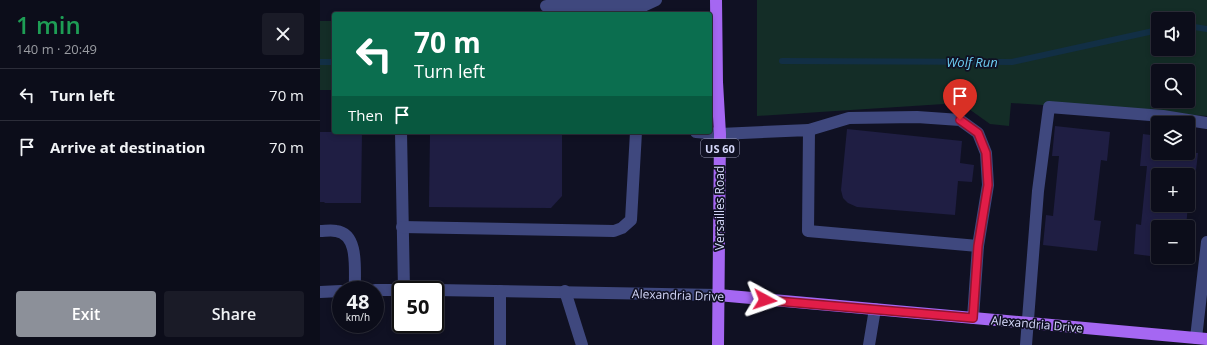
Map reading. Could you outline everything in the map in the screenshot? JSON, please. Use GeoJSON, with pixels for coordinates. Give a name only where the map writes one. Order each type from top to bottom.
{"type":"FeatureCollection","features":[{"type":"Feature","properties":{"kind":"main road","name":"Versailles Road"},"geometry":{"type":"LineString","coordinates":[[716,0],[717,82],[720,134],[718,345]]}},
{"type":"Feature","properties":{"kind":"main road","name":"Alexandria Drive"},"geometry":{"type":"LineString","coordinates":[[718,295],[1201,339]]}},
{"type":"Feature","properties":{"kind":"street"},"geometry":{"type":"LineString","coordinates":[[546,6],[643,6],[656,0]]}},
{"type":"Feature","properties":{"kind":"street"},"geometry":{"type":"LineString","coordinates":[[1026,345],[1029,323],[1038,191],[1049,107],[1163,116],[1207,123]]}},
{"type":"Feature","properties":{"kind":"street"},"geometry":{"type":"LineString","coordinates":[[712,133],[810,130],[849,118],[917,117],[960,120],[978,133],[986,153],[988,185],[978,246],[973,318]]}},
{"type":"Feature","properties":{"kind":"street"},"geometry":{"type":"LineString","coordinates":[[810,130],[808,231],[978,246]]}},
{"type":"Feature","properties":{"kind":"street"},"geometry":{"type":"LineString","coordinates":[[401,134],[404,281]]}},
{"type":"Feature","properties":{"kind":"street"},"geometry":{"type":"LineString","coordinates":[[402,228],[614,231],[622,228],[631,220],[636,134]]}},
{"type":"Feature","properties":{"kind":"street"},"geometry":{"type":"LineString","coordinates":[[320,231],[336,230],[348,237],[353,245],[355,281]]}},
{"type":"Feature","properties":{"kind":"street"},"geometry":{"type":"LineString","coordinates":[[1201,339],[1207,242]]}},
{"type":"Feature","properties":{"kind":"street","name":"Alexandria Drive"},"geometry":{"type":"LineString","coordinates":[[444,290],[565,291],[718,295]]}},
{"type":"Feature","properties":{"kind":"street"},"geometry":{"type":"LineString","coordinates":[[320,292],[332,291]]}},
{"type":"Feature","properties":{"kind":"street"},"geometry":{"type":"LineString","coordinates":[[500,291],[500,345]]}},
{"type":"Feature","properties":{"kind":"street"},"geometry":{"type":"LineString","coordinates":[[565,291],[582,345]]}},
{"type":"Feature","properties":{"kind":"street"},"geometry":{"type":"LineString","coordinates":[[869,345],[875,309]]}},
{"type":"Feature","properties":{"kind":"green space"},"geometry":{"type":"Polygon","coordinates":[[[757,0],[1207,0],[1207,116],[1011,103],[1009,126],[990,124],[969,109],[944,104],[757,116],[757,0]]]}},
{"type":"Feature","properties":{"kind":"green space"},"geometry":{"type":"Polygon","coordinates":[[[320,21],[332,21],[332,90],[320,90],[320,21]]]}},
{"type":"Feature","properties":{"kind":"building"},"geometry":{"type":"Polygon","coordinates":[[[1055,126],[1110,132],[1107,161],[1101,160],[1094,220],[1101,221],[1097,251],[1043,245],[1046,215],[1053,216],[1059,156],[1052,156],[1055,126]]]}},
{"type":"Feature","properties":{"kind":"building"},"geometry":{"type":"Polygon","coordinates":[[[847,129],[962,141],[960,163],[974,165],[972,182],[958,181],[955,215],[857,207],[848,203],[843,198],[841,190],[847,129]]]}},
{"type":"Feature","properties":{"kind":"building"},"geometry":{"type":"Polygon","coordinates":[[[320,132],[332,132],[332,134],[362,134],[361,203],[320,202],[320,132]]]}},
{"type":"Feature","properties":{"kind":"building"},"geometry":{"type":"Polygon","coordinates":[[[430,134],[562,134],[562,196],[551,208],[429,207],[430,134]]]}},
{"type":"Feature","properties":{"kind":"building"},"geometry":{"type":"Polygon","coordinates":[[[1143,134],[1151,135],[1151,160],[1195,160],[1195,153],[1198,153],[1196,170],[1195,168],[1151,168],[1151,212],[1187,212],[1187,220],[1151,220],[1151,256],[1134,254],[1136,224],[1141,225],[1147,166],[1140,166],[1143,134]]]}},
{"type":"Feature","properties":{"kind":"waterway","name":"Wolf Run"},"geometry":{"type":"LineString","coordinates":[[1195,27],[1207,29]]}},
{"type":"Feature","properties":{"kind":"waterway","name":"Wolf Run"},"geometry":{"type":"LineString","coordinates":[[782,61],[1012,62],[1151,32]]}},
{"type":"Feature","properties":{"kind":"waterway","name":"Wolf Run"},"geometry":{"type":"LineString","coordinates":[[320,62],[332,62]]}},
{"type":"Feature","properties":{"kind":"route"},"geometry":{"type":"LineString","coordinates":[[765,300],[973,318],[978,246],[984,217],[988,185],[986,153],[978,133],[960,120]]}}]}
